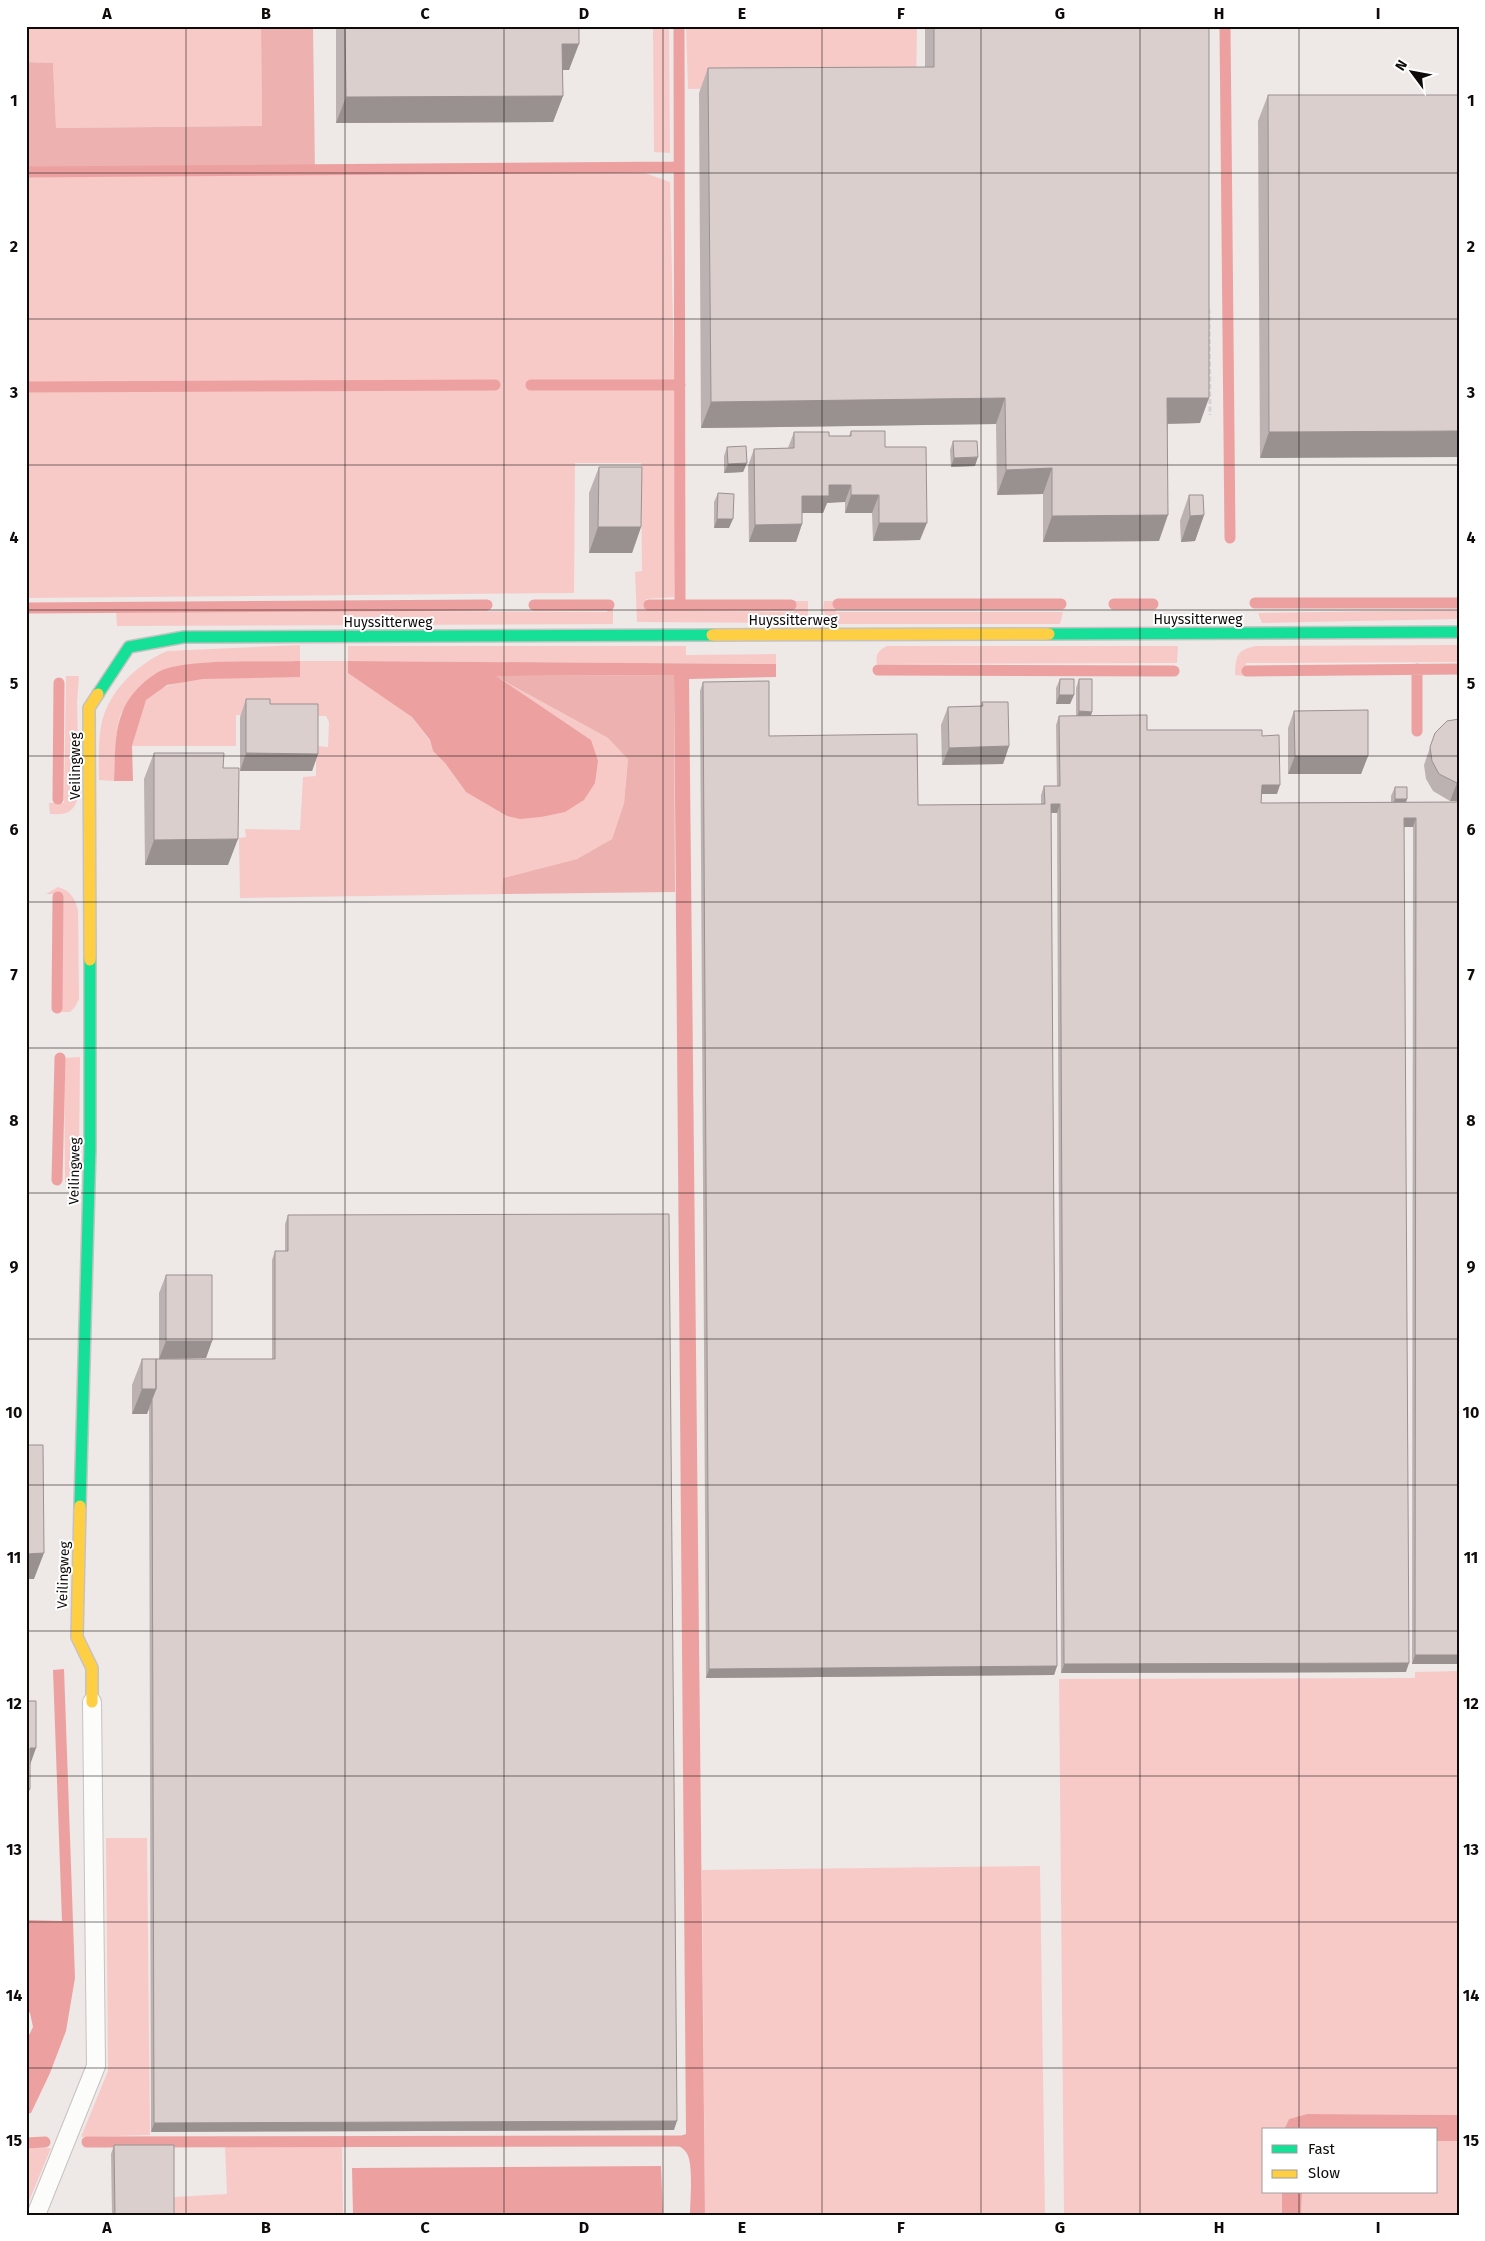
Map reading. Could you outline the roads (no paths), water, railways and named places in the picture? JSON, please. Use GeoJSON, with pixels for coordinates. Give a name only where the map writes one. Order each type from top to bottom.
{"type":"FeatureCollection","features":[{"type":"Feature","properties":{"kind":"street","name":"Huyssitterweg"},"geometry":{"type":"LineString","coordinates":[[128,647],[184,637],[1459,632]]}},
{"type":"Feature","properties":{"kind":"street","name":"Veilingweg"},"geometry":{"type":"LineString","coordinates":[[92,1702],[92,1668],[76,1637],[90,1148],[90,708],[128,647]]}},
{"type":"Feature","properties":{"kind":"lane"},"geometry":{"type":"LineString","coordinates":[[36,2215],[96,2066],[92,1702]]}},
{"type":"Feature","properties":{"kind":"waterway"},"geometry":{"type":"LineString","coordinates":[[679,26],[680,605]]}},
{"type":"Feature","properties":{"kind":"waterway"},"geometry":{"type":"LineString","coordinates":[[1225,26],[1230,538]]}},
{"type":"Feature","properties":{"kind":"waterway"},"geometry":{"type":"LineString","coordinates":[[26,172],[679,167]]}},
{"type":"Feature","properties":{"kind":"waterway"},"geometry":{"type":"LineString","coordinates":[[26,387],[495,385]]}},
{"type":"Feature","properties":{"kind":"waterway"},"geometry":{"type":"LineString","coordinates":[[531,385],[680,385]]}},
{"type":"Feature","properties":{"kind":"waterway"},"geometry":{"type":"LineString","coordinates":[[1255,603],[1457,603]]}},
{"type":"Feature","properties":{"kind":"waterway"},"geometry":{"type":"LineString","coordinates":[[838,604],[1061,604]]}},
{"type":"Feature","properties":{"kind":"waterway"},"geometry":{"type":"LineString","coordinates":[[1114,604],[1153,604]]}},
{"type":"Feature","properties":{"kind":"waterway"},"geometry":{"type":"LineString","coordinates":[[26,608],[487,605]]}},
{"type":"Feature","properties":{"kind":"waterway"},"geometry":{"type":"LineString","coordinates":[[534,605],[609,605]]}},
{"type":"Feature","properties":{"kind":"waterway"},"geometry":{"type":"LineString","coordinates":[[649,605],[791,605]]}},
{"type":"Feature","properties":{"kind":"waterway"},"geometry":{"type":"LineString","coordinates":[[1417,669],[1417,731]]}},
{"type":"Feature","properties":{"kind":"waterway"},"geometry":{"type":"LineString","coordinates":[[1247,671],[1459,669]]}},
{"type":"Feature","properties":{"kind":"waterway"},"geometry":{"type":"LineString","coordinates":[[878,670],[1174,671]]}},
{"type":"Feature","properties":{"kind":"waterway"},"geometry":{"type":"LineString","coordinates":[[58,799],[59,683]]}},
{"type":"Feature","properties":{"kind":"waterway"},"geometry":{"type":"LineString","coordinates":[[57,1008],[58,897]]}},
{"type":"Feature","properties":{"kind":"waterway"},"geometry":{"type":"LineString","coordinates":[[57,1180],[60,1058]]}},
{"type":"Feature","properties":{"kind":"waterway"},"geometry":{"type":"LineString","coordinates":[[87,2142],[680,2141]]}},
{"type":"Feature","properties":{"kind":"waterway"},"geometry":{"type":"LineString","coordinates":[[26,2143],[45,2142]]}}]}
